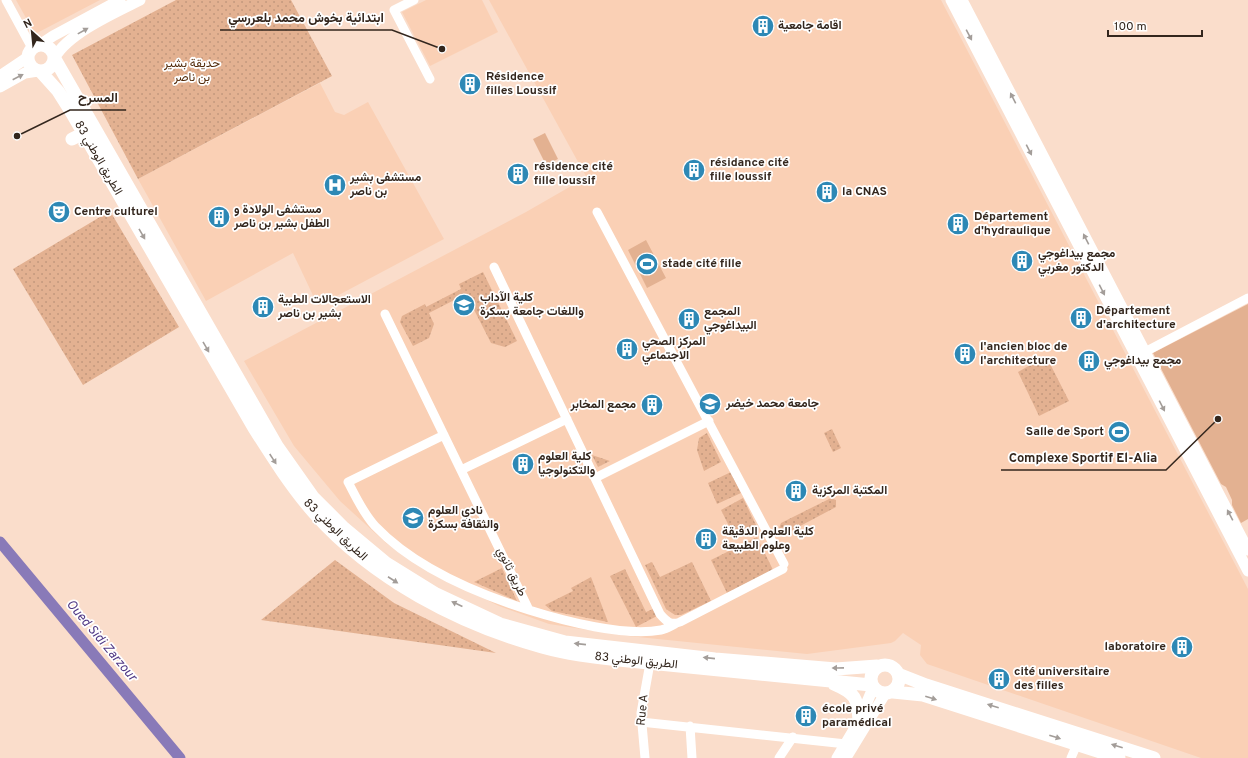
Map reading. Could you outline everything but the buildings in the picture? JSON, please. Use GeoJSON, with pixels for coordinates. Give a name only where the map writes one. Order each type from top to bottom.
{"type":"FeatureCollection","features":[{"type":"Feature","properties":{"kind":"highway"},"geometry":{"type":"LineString","coordinates":[[50,47],[55,58],[48,69],[39,71],[30,66],[34,49],[50,47]]}},
{"type":"Feature","properties":{"kind":"highway","name":"الطريق الوطني 83"},"geometry":{"type":"LineString","coordinates":[[55,58],[277,446],[313,497],[344,528],[386,563],[436,594],[500,624],[565,642],[715,659],[836,669],[877,666]]}},
{"type":"Feature","properties":{"kind":"highway","name":"الطريق الوطني 83"},"geometry":{"type":"LineString","coordinates":[[39,71],[58,91],[84,133],[266,449],[292,486],[316,515],[356,553],[404,587],[434,604],[486,628],[543,648],[580,655],[827,681],[854,682],[872,687]]}},
{"type":"Feature","properties":{"kind":"highway"},"geometry":{"type":"LineString","coordinates":[[72,140],[84,133]]}},
{"type":"Feature","properties":{"kind":"highway"},"geometry":{"type":"LineString","coordinates":[[1119,758],[923,695],[878,692],[872,687],[870,677],[877,666],[891,666],[898,674],[926,685],[1154,758]]}},
{"type":"Feature","properties":{"kind":"highway"},"geometry":{"type":"LineString","coordinates":[[889,693],[898,685],[898,674]]}},
{"type":"Feature","properties":{"kind":"highway"},"geometry":{"type":"LineString","coordinates":[[827,681],[849,690],[854,696],[858,705],[859,721]]}},
{"type":"Feature","properties":{"kind":"main road"},"geometry":{"type":"LineString","coordinates":[[0,76],[53,36],[120,0]]}},
{"type":"Feature","properties":{"kind":"main road"},"geometry":{"type":"LineString","coordinates":[[951,0],[1140,354],[1248,550]]}},
{"type":"Feature","properties":{"kind":"main road"},"geometry":{"type":"LineString","coordinates":[[962,0],[1248,571]]}},
{"type":"Feature","properties":{"kind":"main road"},"geometry":{"type":"LineString","coordinates":[[55,58],[60,48],[75,36],[135,1]]}},
{"type":"Feature","properties":{"kind":"main road"},"geometry":{"type":"LineString","coordinates":[[0,86],[25,73],[39,71]]}},
{"type":"Feature","properties":{"kind":"main road"},"geometry":{"type":"LineString","coordinates":[[837,758],[859,721],[872,687]]}},
{"type":"Feature","properties":{"kind":"main road"},"geometry":{"type":"LineString","coordinates":[[845,758],[889,693]]}},
{"type":"Feature","properties":{"kind":"street"},"geometry":{"type":"LineString","coordinates":[[6,0],[34,49]]}},
{"type":"Feature","properties":{"kind":"street"},"geometry":{"type":"LineString","coordinates":[[414,0],[394,10],[430,79]]}},
{"type":"Feature","properties":{"kind":"street"},"geometry":{"type":"LineString","coordinates":[[595,478],[709,421],[597,212]]}},
{"type":"Feature","properties":{"kind":"street"},"geometry":{"type":"LineString","coordinates":[[494,268],[660,614],[666,622],[675,624]]}},
{"type":"Feature","properties":{"kind":"street"},"geometry":{"type":"LineString","coordinates":[[1140,354],[1248,298]]}},
{"type":"Feature","properties":{"kind":"street","name":"طريق ثانوي"},"geometry":{"type":"LineString","coordinates":[[385,314],[530,610],[565,621],[641,632],[662,630],[784,566],[709,421]]}},
{"type":"Feature","properties":{"kind":"street"},"geometry":{"type":"LineString","coordinates":[[461,470],[567,419]]}},
{"type":"Feature","properties":{"kind":"street"},"geometry":{"type":"LineString","coordinates":[[444,435],[348,482],[362,509],[374,525],[398,547],[447,576],[488,595],[530,610]]}},
{"type":"Feature","properties":{"kind":"street","name":"Rue A"},"geometry":{"type":"LineString","coordinates":[[646,758],[641,713],[650,662]]}},
{"type":"Feature","properties":{"kind":"street"},"geometry":{"type":"LineString","coordinates":[[641,722],[793,737],[846,744]]}},
{"type":"Feature","properties":{"kind":"street"},"geometry":{"type":"LineString","coordinates":[[690,726],[692,758]]}},
{"type":"Feature","properties":{"kind":"street"},"geometry":{"type":"LineString","coordinates":[[779,758],[793,737]]}},
{"type":"Feature","properties":{"kind":"street"},"geometry":{"type":"LineString","coordinates":[[1071,758],[1077,744]]}},
{"type":"Feature","properties":{"kind":"shaded area"},"geometry":{"type":"Polygon","coordinates":[[[16,0],[100,0],[35,34],[16,0]]]}},
{"type":"Feature","properties":{"kind":"shaded area"},"geometry":{"type":"Polygon","coordinates":[[[426,0],[482,0],[498,32],[430,66],[402,12],[426,0]]]}},
{"type":"Feature","properties":{"kind":"shaded area","name":"جامعة محمد خيضر"},"geometry":{"type":"Polygon","coordinates":[[[489,0],[941,0],[1248,589],[1248,758],[1201,758],[927,664],[920,655],[921,645],[903,633],[891,643],[807,654],[628,636],[549,624],[499,606],[438,576],[386,543],[340,501],[294,446],[244,361],[526,212],[573,185],[576,186],[588,180],[489,0]]]}},
{"type":"Feature","properties":{"kind":"shaded area","name":"مستشفى بشير بن ناصر"},"geometry":{"type":"Polygon","coordinates":[[[320,83],[335,112],[344,115],[368,102],[444,239],[318,306],[293,253],[206,301],[138,179],[320,83]]]}},
{"type":"Feature","properties":{"kind":"green space","name":"حديقة بشير بن ناصر"},"geometry":{"type":"Polygon","coordinates":[[[176,0],[291,0],[332,76],[138,179],[72,55],[176,0]]]}},
{"type":"Feature","properties":{"kind":"green space"},"geometry":{"type":"Polygon","coordinates":[[[545,133],[558,159],[546,165],[533,139],[545,133]]]}},
{"type":"Feature","properties":{"kind":"green space"},"geometry":{"type":"Polygon","coordinates":[[[110,211],[179,327],[83,385],[13,269],[110,211]]]}},
{"type":"Feature","properties":{"kind":"green space","name":"stade cité fille"},"geometry":{"type":"Polygon","coordinates":[[[646,240],[666,278],[647,288],[628,250],[646,240]]]}},
{"type":"Feature","properties":{"kind":"green space"},"geometry":{"type":"Polygon","coordinates":[[[483,272],[517,341],[505,347],[491,343],[466,294],[429,313],[434,324],[429,338],[413,346],[400,322],[402,316],[425,304],[426,307],[461,289],[459,284],[483,272]]]}},
{"type":"Feature","properties":{"kind":"green space"},"geometry":{"type":"Polygon","coordinates":[[[1248,304],[1248,519],[1241,523],[1232,505],[1232,500],[1226,487],[1221,484],[1153,353],[1248,304]]]}},
{"type":"Feature","properties":{"kind":"green space"},"geometry":{"type":"Polygon","coordinates":[[[1046,356],[1069,401],[1039,416],[1018,372],[1046,356]]]}},
{"type":"Feature","properties":{"kind":"green space"},"geometry":{"type":"Polygon","coordinates":[[[832,429],[841,448],[833,452],[824,433],[832,429]]]}},
{"type":"Feature","properties":{"kind":"green space"},"geometry":{"type":"Polygon","coordinates":[[[707,433],[721,462],[704,471],[697,450],[699,438],[707,433]]]}},
{"type":"Feature","properties":{"kind":"green space"},"geometry":{"type":"Polygon","coordinates":[[[592,455],[610,461],[598,467],[592,455]]]}},
{"type":"Feature","properties":{"kind":"green space"},"geometry":{"type":"Polygon","coordinates":[[[731,472],[741,493],[717,504],[708,483],[731,472]]]}},
{"type":"Feature","properties":{"kind":"green space"},"geometry":{"type":"Polygon","coordinates":[[[743,498],[757,527],[735,538],[721,510],[743,498]]]}},
{"type":"Feature","properties":{"kind":"green space"},"geometry":{"type":"Polygon","coordinates":[[[831,498],[836,500],[836,507],[787,533],[781,532],[779,528],[781,523],[831,498]]]}},
{"type":"Feature","properties":{"kind":"green space"},"geometry":{"type":"Polygon","coordinates":[[[757,537],[773,570],[727,593],[711,560],[757,537]]]}},
{"type":"Feature","properties":{"kind":"green space"},"geometry":{"type":"Polygon","coordinates":[[[335,560],[394,603],[496,653],[261,620],[335,560]]]}},
{"type":"Feature","properties":{"kind":"green space"},"geometry":{"type":"Polygon","coordinates":[[[652,562],[660,577],[692,562],[711,601],[681,615],[675,615],[666,609],[645,565],[652,562]]]}},
{"type":"Feature","properties":{"kind":"green space"},"geometry":{"type":"Polygon","coordinates":[[[502,568],[517,601],[474,582],[502,568]]]}},
{"type":"Feature","properties":{"kind":"green space"},"geometry":{"type":"Polygon","coordinates":[[[625,569],[646,612],[653,609],[657,616],[636,627],[610,576],[625,569]]]}},
{"type":"Feature","properties":{"kind":"green space"},"geometry":{"type":"Polygon","coordinates":[[[591,577],[608,622],[552,611],[545,605],[573,591],[571,588],[591,577]]]}},
{"type":"Feature","properties":{"kind":"waterway","name":"Oued Sidi Zarzour"},"geometry":{"type":"LineString","coordinates":[[0,542],[180,758]]}},
{"type":"Feature","properties":{"kind":"place","name":"اقامة جامعية"},"geometry":{"type":"Point","coordinates":[763,26]}},
{"type":"Feature","properties":{"kind":"place","name":"ابتدائية بخوش محمد بلعررسي"},"geometry":{"type":"Point","coordinates":[442,49]}},
{"type":"Feature","properties":{"kind":"place","name":"Résidence filles Loussif"},"geometry":{"type":"Point","coordinates":[470,84]}},
{"type":"Feature","properties":{"kind":"place","name":"المسرح"},"geometry":{"type":"Point","coordinates":[17,136]}},
{"type":"Feature","properties":{"kind":"place","name":"résidance cité fille loussif"},"geometry":{"type":"Point","coordinates":[694,170]}},
{"type":"Feature","properties":{"kind":"place","name":"résidence cité fille loussif"},"geometry":{"type":"Point","coordinates":[518,174]}},
{"type":"Feature","properties":{"kind":"place","name":"مستشفى بشير بن ناصر"},"geometry":{"type":"Point","coordinates":[335,185]}},
{"type":"Feature","properties":{"kind":"place","name":"la CNAS"},"geometry":{"type":"Point","coordinates":[827,192]}},
{"type":"Feature","properties":{"kind":"place","name":"Centre culturel"},"geometry":{"type":"Point","coordinates":[59,212]}},
{"type":"Feature","properties":{"kind":"place","name":"مستشفى الولادة و الطفل بشير بن ناصر"},"geometry":{"type":"Point","coordinates":[219,217]}},
{"type":"Feature","properties":{"kind":"place","name":"Département d'hydraulique"},"geometry":{"type":"Point","coordinates":[958,224]}},
{"type":"Feature","properties":{"kind":"place","name":"مجمع بيداغوجي الدكتور مغربي"},"geometry":{"type":"Point","coordinates":[1022,261]}},
{"type":"Feature","properties":{"kind":"place","name":"stade cité fille"},"geometry":{"type":"Point","coordinates":[647,264]}},
{"type":"Feature","properties":{"kind":"place","name":"كلية الآداب واللغات جامعة بسكرة"},"geometry":{"type":"Point","coordinates":[464,305]}},
{"type":"Feature","properties":{"kind":"place","name":"الاستعجالات الطبية بشير بن ناصر"},"geometry":{"type":"Point","coordinates":[263,307]}},
{"type":"Feature","properties":{"kind":"place","name":"Département d'architecture"},"geometry":{"type":"Point","coordinates":[1081,318]}},
{"type":"Feature","properties":{"kind":"place","name":"المجمع البيداغوجي"},"geometry":{"type":"Point","coordinates":[689,319]}},
{"type":"Feature","properties":{"kind":"place","name":"المركز الصحي الاجتماعي"},"geometry":{"type":"Point","coordinates":[627,349]}},
{"type":"Feature","properties":{"kind":"place","name":"l'ancien bloc de l'architecture"},"geometry":{"type":"Point","coordinates":[965,354]}},
{"type":"Feature","properties":{"kind":"place","name":"مجمع بيداغوجي"},"geometry":{"type":"Point","coordinates":[1089,361]}},
{"type":"Feature","properties":{"kind":"place","name":"جامعة محمد خيضر"},"geometry":{"type":"Point","coordinates":[710,404]}},
{"type":"Feature","properties":{"kind":"place","name":"مجمع المخابر"},"geometry":{"type":"Point","coordinates":[652,405]}},
{"type":"Feature","properties":{"kind":"place","name":"Complexe Sportif El-Alia"},"geometry":{"type":"Point","coordinates":[1218,419]}},
{"type":"Feature","properties":{"kind":"place","name":"Salle de Sport"},"geometry":{"type":"Point","coordinates":[1119,432]}},
{"type":"Feature","properties":{"kind":"place","name":"كلية العلوم والتكنولوجيا"},"geometry":{"type":"Point","coordinates":[523,464]}},
{"type":"Feature","properties":{"kind":"place","name":"المكتبة المركزية"},"geometry":{"type":"Point","coordinates":[796,491]}},
{"type":"Feature","properties":{"kind":"place","name":"نادي العلوم والثقافة بسكرة"},"geometry":{"type":"Point","coordinates":[413,518]}},
{"type":"Feature","properties":{"kind":"place","name":"كلية العلوم الدقيقة وعلوم الطبيعة"},"geometry":{"type":"Point","coordinates":[706,539]}},
{"type":"Feature","properties":{"kind":"place","name":"laboratoire"},"geometry":{"type":"Point","coordinates":[1182,647]}},
{"type":"Feature","properties":{"kind":"place","name":"cité universitaire des filles"},"geometry":{"type":"Point","coordinates":[999,679]}},
{"type":"Feature","properties":{"kind":"place","name":"école privé paramédical"},"geometry":{"type":"Point","coordinates":[806,716]}}]}
